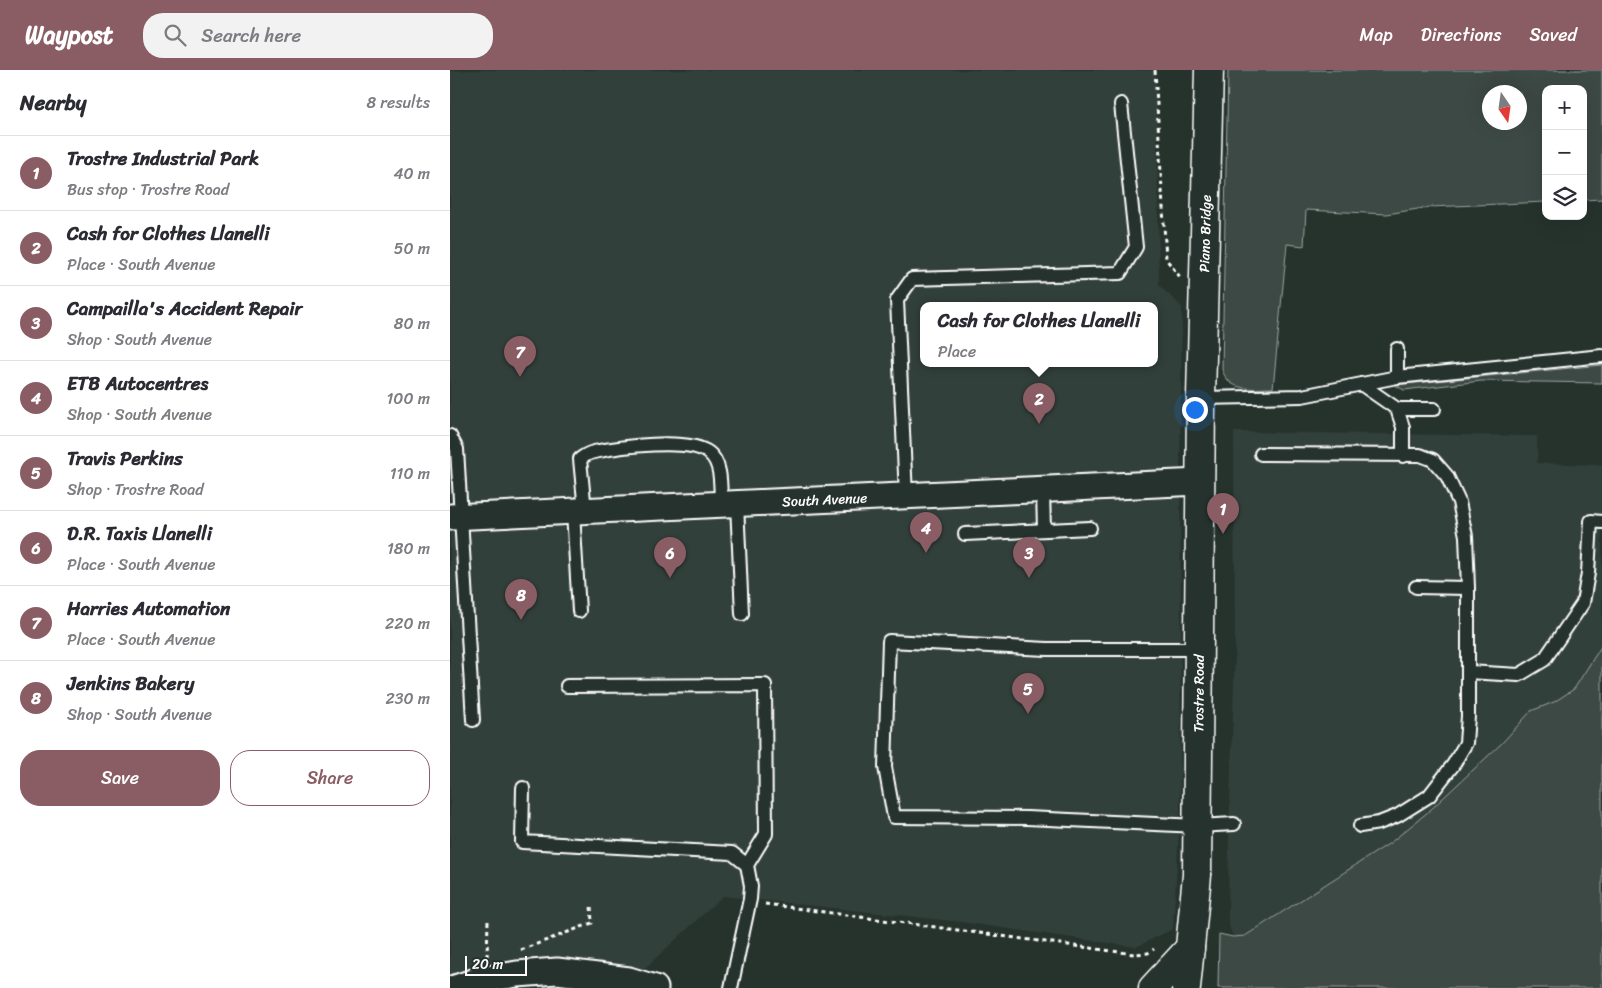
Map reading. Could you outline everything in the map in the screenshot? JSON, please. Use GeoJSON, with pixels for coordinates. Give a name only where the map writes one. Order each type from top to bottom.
{"type":"FeatureCollection","features":[{"type":"Feature","properties":{"kind":"main road","name":"Piano Bridge"},"geometry":{"type":"LineString","coordinates":[[1201,398],[1209,70]]}},
{"type":"Feature","properties":{"kind":"main road","name":"Trostre Road"},"geometry":{"type":"LineString","coordinates":[[1186,988],[1197,875],[1201,398]]}},
{"type":"Feature","properties":{"kind":"main road"},"geometry":{"type":"LineString","coordinates":[[1153,988],[1190,948]]}},
{"type":"Feature","properties":{"kind":"street","name":"South Avenue"},"geometry":{"type":"LineString","coordinates":[[455,517],[1200,482]]}},
{"type":"Feature","properties":{"kind":"street"},"geometry":{"type":"LineString","coordinates":[[455,988],[476,981],[517,974],[557,971],[629,980],[655,988]]}},
{"type":"Feature","properties":{"kind":"lane"},"geometry":{"type":"LineString","coordinates":[[906,496],[897,300],[912,279],[1120,273],[1136,247],[1121,104]]}},
{"type":"Feature","properties":{"kind":"lane"},"geometry":{"type":"LineString","coordinates":[[1397,349],[1397,377]]}},
{"type":"Feature","properties":{"kind":"lane"},"geometry":{"type":"LineString","coordinates":[[1201,398],[1302,396],[1397,377],[1602,356]]}},
{"type":"Feature","properties":{"kind":"lane"},"geometry":{"type":"LineString","coordinates":[[1361,384],[1397,408],[1434,409]]}},
{"type":"Feature","properties":{"kind":"lane"},"geometry":{"type":"LineString","coordinates":[[1397,408],[1402,427],[1403,456]]}},
{"type":"Feature","properties":{"kind":"lane"},"geometry":{"type":"LineString","coordinates":[[450,436],[457,449],[455,517],[473,720]]}},
{"type":"Feature","properties":{"kind":"lane"},"geometry":{"type":"LineString","coordinates":[[579,611],[580,459],[592,453],[648,445],[676,444],[696,447],[709,453],[716,461],[729,504],[742,614]]}},
{"type":"Feature","properties":{"kind":"lane"},"geometry":{"type":"LineString","coordinates":[[1261,454],[1420,455],[1433,460],[1447,476],[1460,502],[1466,536],[1468,588],[1468,716],[1466,743],[1453,765],[1429,796],[1397,816],[1379,823],[1360,826]]}},
{"type":"Feature","properties":{"kind":"lane"},"geometry":{"type":"LineString","coordinates":[[1043,490],[1044,530]]}},
{"type":"Feature","properties":{"kind":"lane"},"geometry":{"type":"LineString","coordinates":[[1468,672],[1519,675],[1544,660],[1583,604],[1588,573],[1590,521],[1602,522]]}},
{"type":"Feature","properties":{"kind":"lane"},"geometry":{"type":"LineString","coordinates":[[964,534],[1090,528]]}},
{"type":"Feature","properties":{"kind":"lane"},"geometry":{"type":"LineString","coordinates":[[1416,587],[1468,588]]}},
{"type":"Feature","properties":{"kind":"lane"},"geometry":{"type":"LineString","coordinates":[[1200,650],[1047,649],[889,641],[885,767],[894,817],[1027,818],[1198,826],[1234,824]]}},
{"type":"Feature","properties":{"kind":"lane"},"geometry":{"type":"LineString","coordinates":[[567,686],[765,685],[766,834],[747,865]]}},
{"type":"Feature","properties":{"kind":"lane"},"geometry":{"type":"LineString","coordinates":[[524,788],[522,842],[732,853],[747,865],[751,886],[750,899],[731,988]]}},
{"type":"Feature","properties":{"kind":"path"},"geometry":{"type":"LineString","coordinates":[[1155,70],[1166,259],[1181,279],[1204,284]]}},
{"type":"Feature","properties":{"kind":"path"},"geometry":{"type":"LineString","coordinates":[[513,952],[592,923],[591,904]]}},
{"type":"Feature","properties":{"kind":"path"},"geometry":{"type":"LineString","coordinates":[[764,904],[1134,954],[1148,953],[1160,946]]}},
{"type":"Feature","properties":{"kind":"path"},"geometry":{"type":"LineString","coordinates":[[487,962],[488,921]]}},
{"type":"Feature","properties":{"kind":"shaded area"},"geometry":{"type":"Polygon","coordinates":[[[1152,70],[1156,75],[1159,285],[1182,307],[1180,815],[1173,929],[1136,947],[961,922],[723,896],[631,981],[543,972],[544,988],[450,988],[450,71],[1152,70]]]}},
{"type":"Feature","properties":{"kind":"shaded area"},"geometry":{"type":"Polygon","coordinates":[[[1228,70],[1602,70],[1602,199],[1587,200],[1587,85],[1542,85],[1542,202],[1430,207],[1387,214],[1306,210],[1304,246],[1287,244],[1273,388],[1242,388],[1236,386],[1225,377],[1222,369],[1228,70]]]}},
{"type":"Feature","properties":{"kind":"shaded area"},"geometry":{"type":"Polygon","coordinates":[[[1602,365],[1602,383],[1481,381],[1404,390],[1395,385],[1602,365]]]}},
{"type":"Feature","properties":{"kind":"shaded area"},"geometry":{"type":"Polygon","coordinates":[[[1234,432],[1537,436],[1537,463],[1602,465],[1602,645],[1574,689],[1554,702],[1531,711],[1502,743],[1428,812],[1390,843],[1245,936],[1233,937],[1228,922],[1235,653],[1234,432]]]}},
{"type":"Feature","properties":{"kind":"shaded area"},"geometry":{"type":"Polygon","coordinates":[[[1602,645],[1602,988],[1218,988],[1219,934],[1233,937],[1245,936],[1390,843],[1428,812],[1502,743],[1531,711],[1554,702],[1574,689],[1602,645]]]}},
{"type":"Feature","properties":{"kind":"shaded area"},"geometry":{"type":"Polygon","coordinates":[[[558,982],[607,988],[544,988],[544,984],[558,982]]]}},
{"type":"Feature","properties":{"kind":"place","name":"Harries Automation"},"geometry":{"type":"Point","coordinates":[520,377]}},
{"type":"Feature","properties":{"kind":"place","name":"Cash for Clothes Llanelli"},"geometry":{"type":"Point","coordinates":[1039,424]}},
{"type":"Feature","properties":{"kind":"place","name":"Trostre Industrial Park"},"geometry":{"type":"Point","coordinates":[1223,534]}},
{"type":"Feature","properties":{"kind":"place","name":"ETB Autocentres"},"geometry":{"type":"Point","coordinates":[926,553]}},
{"type":"Feature","properties":{"kind":"place","name":"D.R. Taxis Llanelli"},"geometry":{"type":"Point","coordinates":[670,578]}},
{"type":"Feature","properties":{"kind":"place","name":"Campailla's Accident Repair"},"geometry":{"type":"Point","coordinates":[1029,578]}},
{"type":"Feature","properties":{"kind":"place","name":"Jenkins Bakery"},"geometry":{"type":"Point","coordinates":[521,620]}},
{"type":"Feature","properties":{"kind":"place","name":"Travis Perkins"},"geometry":{"type":"Point","coordinates":[1028,714]}}]}
